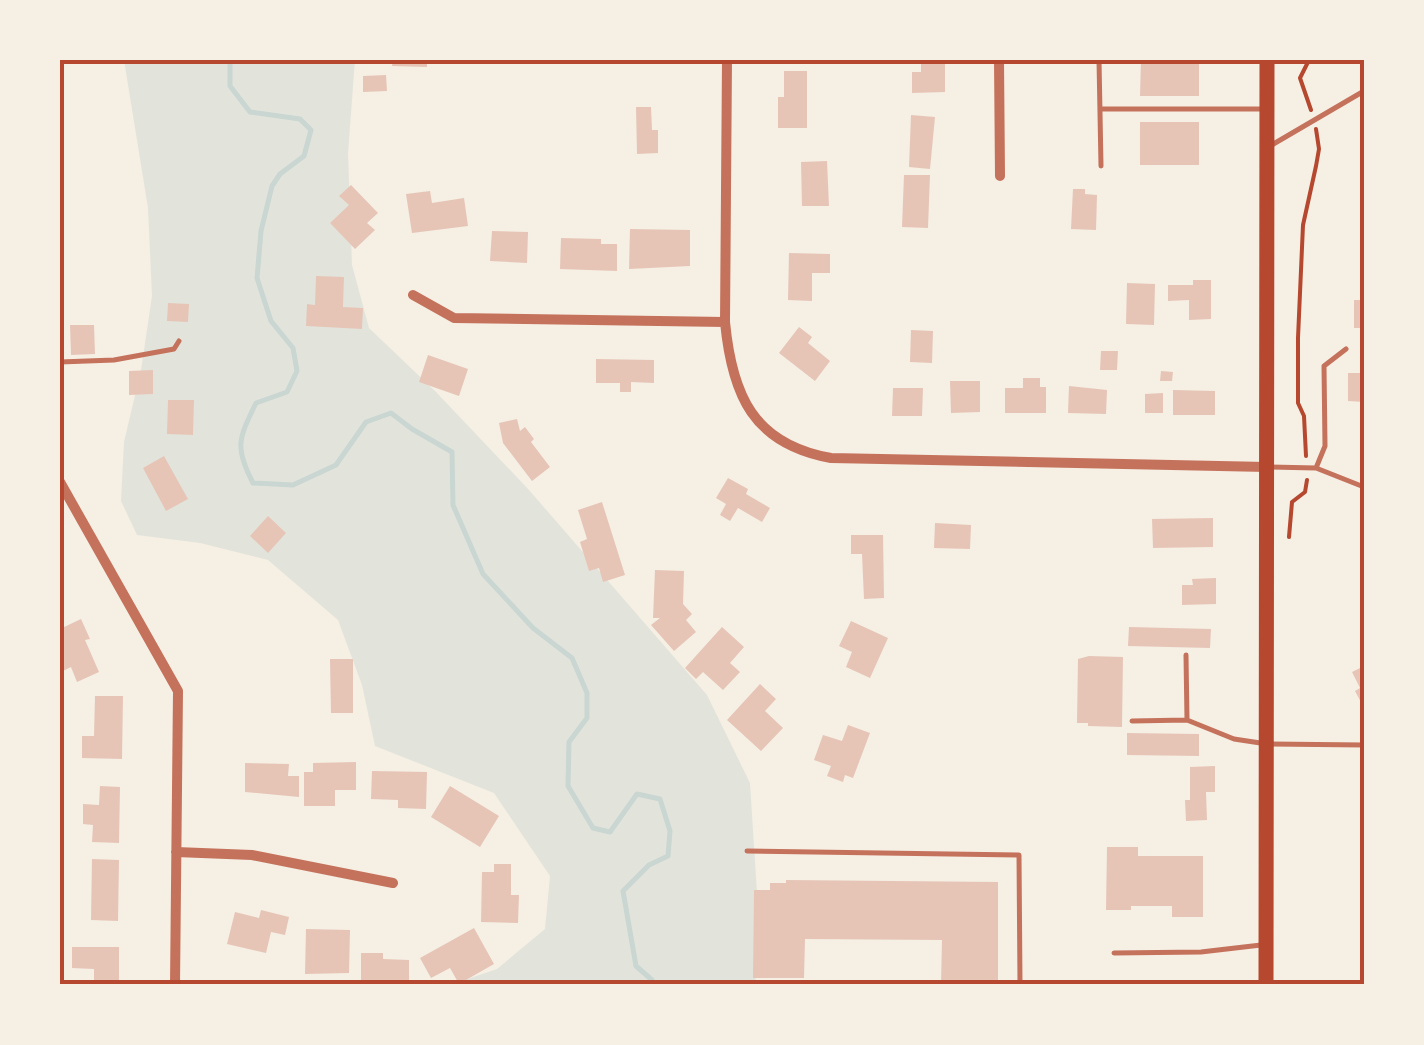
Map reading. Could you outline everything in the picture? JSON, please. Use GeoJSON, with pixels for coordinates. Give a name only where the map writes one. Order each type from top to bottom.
{"type":"FeatureCollection","features":[{"type":"Feature","properties":{"kind":"main road"},"geometry":{"type":"LineString","coordinates":[[1266,985],[1267,60]]}},
{"type":"Feature","properties":{"kind":"street"},"geometry":{"type":"LineString","coordinates":[[728,60],[728,355],[747,407],[762,427],[783,443],[805,454],[831,458],[1267,467]]}},
{"type":"Feature","properties":{"kind":"street"},"geometry":{"type":"LineString","coordinates":[[1000,60],[1000,176]]}},
{"type":"Feature","properties":{"kind":"street"},"geometry":{"type":"LineString","coordinates":[[414,295],[454,318],[725,322]]}},
{"type":"Feature","properties":{"kind":"street"},"geometry":{"type":"LineString","coordinates":[[60,482],[178,691],[175,985]]}},
{"type":"Feature","properties":{"kind":"street"},"geometry":{"type":"LineString","coordinates":[[176,852],[252,855],[393,883]]}},
{"type":"Feature","properties":{"kind":"lane"},"geometry":{"type":"LineString","coordinates":[[1099,60],[1101,166]]}},
{"type":"Feature","properties":{"kind":"lane"},"geometry":{"type":"LineString","coordinates":[[1267,147],[1364,91]]}},
{"type":"Feature","properties":{"kind":"lane"},"geometry":{"type":"LineString","coordinates":[[1100,110],[1267,110]]}},
{"type":"Feature","properties":{"kind":"lane"},"geometry":{"type":"LineString","coordinates":[[60,362],[114,360],[174,349],[179,340]]}},
{"type":"Feature","properties":{"kind":"lane"},"geometry":{"type":"LineString","coordinates":[[1316,468],[1324,446],[1324,366],[1346,348]]}},
{"type":"Feature","properties":{"kind":"lane"},"geometry":{"type":"LineString","coordinates":[[1267,467],[1316,468],[1364,487]]}},
{"type":"Feature","properties":{"kind":"lane"},"geometry":{"type":"LineString","coordinates":[[1186,655],[1186,720]]}},
{"type":"Feature","properties":{"kind":"lane"},"geometry":{"type":"LineString","coordinates":[[1132,721],[1186,720],[1234,740],[1267,744],[1364,746]]}},
{"type":"Feature","properties":{"kind":"lane"},"geometry":{"type":"LineString","coordinates":[[747,851],[1019,855],[1020,985]]}},
{"type":"Feature","properties":{"kind":"lane"},"geometry":{"type":"LineString","coordinates":[[1114,953],[1201,952],[1266,945]]}},
{"type":"Feature","properties":{"kind":"path"},"geometry":{"type":"LineString","coordinates":[[1289,537],[1289,511],[1296,496],[1304,492],[1306,468],[1304,416],[1298,403],[1303,225],[1319,148],[1300,78],[1309,60]]}},
{"type":"Feature","properties":{"kind":"shaded area"},"geometry":{"type":"Polygon","coordinates":[[[124,60],[355,60],[348,153],[352,265],[369,328],[529,490],[707,695],[750,783],[760,941],[755,985],[450,985],[497,969],[545,929],[550,876],[494,793],[375,746],[362,685],[338,620],[268,560],[200,543],[137,535],[121,501],[124,442],[141,370],[152,296],[148,208],[124,60]]]}},
{"type":"Feature","properties":{"kind":"building"},"geometry":{"type":"Polygon","coordinates":[[[393,60],[427,60],[427,67],[392,66],[393,60]]]}},
{"type":"Feature","properties":{"kind":"building"},"geometry":{"type":"Polygon","coordinates":[[[921,60],[945,60],[945,92],[912,93],[912,72],[921,72],[921,60]]]}},
{"type":"Feature","properties":{"kind":"building"},"geometry":{"type":"Polygon","coordinates":[[[1141,60],[1199,60],[1199,96],[1140,96],[1141,60]]]}},
{"type":"Feature","properties":{"kind":"building"},"geometry":{"type":"Polygon","coordinates":[[[784,71],[807,71],[807,128],[778,128],[778,97],[784,97],[784,71]]]}},
{"type":"Feature","properties":{"kind":"building"},"geometry":{"type":"Polygon","coordinates":[[[386,75],[387,91],[363,92],[363,76],[386,75]]]}},
{"type":"Feature","properties":{"kind":"building"},"geometry":{"type":"Polygon","coordinates":[[[636,107],[651,107],[652,130],[658,130],[658,153],[637,154],[636,107]]]}},
{"type":"Feature","properties":{"kind":"building"},"geometry":{"type":"Polygon","coordinates":[[[911,115],[935,117],[930,169],[909,167],[911,115]]]}},
{"type":"Feature","properties":{"kind":"building"},"geometry":{"type":"Polygon","coordinates":[[[1140,122],[1199,122],[1199,165],[1140,165],[1140,122]]]}},
{"type":"Feature","properties":{"kind":"building"},"geometry":{"type":"Polygon","coordinates":[[[827,161],[829,206],[802,206],[801,162],[827,161]]]}},
{"type":"Feature","properties":{"kind":"building"},"geometry":{"type":"Polygon","coordinates":[[[904,175],[930,175],[928,228],[902,227],[904,175]]]}},
{"type":"Feature","properties":{"kind":"building"},"geometry":{"type":"Polygon","coordinates":[[[351,185],[378,213],[367,223],[375,230],[355,249],[330,223],[349,205],[339,196],[351,185]]]}},
{"type":"Feature","properties":{"kind":"building"},"geometry":{"type":"Polygon","coordinates":[[[1073,189],[1097,195],[1096,230],[1071,229],[1073,189]]]}},
{"type":"Feature","properties":{"kind":"building"},"geometry":{"type":"Polygon","coordinates":[[[430,191],[432,203],[464,198],[468,226],[412,233],[406,194],[430,191]]]}},
{"type":"Feature","properties":{"kind":"building"},"geometry":{"type":"Polygon","coordinates":[[[1360,212],[1364,212],[1364,240],[1360,240],[1360,212]]]}},
{"type":"Feature","properties":{"kind":"building"},"geometry":{"type":"Polygon","coordinates":[[[630,229],[690,230],[690,266],[629,269],[630,229]]]}},
{"type":"Feature","properties":{"kind":"building"},"geometry":{"type":"Polygon","coordinates":[[[492,231],[528,232],[527,263],[490,261],[492,231]]]}},
{"type":"Feature","properties":{"kind":"building"},"geometry":{"type":"Polygon","coordinates":[[[561,238],[601,239],[601,244],[617,244],[617,271],[560,269],[561,238]]]}},
{"type":"Feature","properties":{"kind":"building"},"geometry":{"type":"Polygon","coordinates":[[[789,253],[830,254],[830,273],[812,273],[812,301],[788,300],[789,253]]]}},
{"type":"Feature","properties":{"kind":"building"},"geometry":{"type":"Polygon","coordinates":[[[316,276],[344,277],[343,307],[363,308],[362,329],[306,326],[307,304],[315,305],[316,276]]]}},
{"type":"Feature","properties":{"kind":"building"},"geometry":{"type":"Polygon","coordinates":[[[1193,280],[1211,280],[1211,319],[1189,320],[1189,300],[1168,301],[1168,285],[1193,285],[1193,280]]]}},
{"type":"Feature","properties":{"kind":"building"},"geometry":{"type":"Polygon","coordinates":[[[1127,283],[1155,284],[1154,325],[1126,324],[1127,283]]]}},
{"type":"Feature","properties":{"kind":"building"},"geometry":{"type":"Polygon","coordinates":[[[1354,300],[1364,300],[1364,328],[1354,328],[1354,300]]]}},
{"type":"Feature","properties":{"kind":"building"},"geometry":{"type":"Polygon","coordinates":[[[168,303],[189,304],[188,322],[167,321],[168,303]]]}},
{"type":"Feature","properties":{"kind":"building"},"geometry":{"type":"Polygon","coordinates":[[[70,325],[94,325],[95,354],[71,355],[70,325]]]}},
{"type":"Feature","properties":{"kind":"building"},"geometry":{"type":"Polygon","coordinates":[[[799,327],[812,337],[808,343],[830,361],[815,381],[779,353],[799,327]]]}},
{"type":"Feature","properties":{"kind":"building"},"geometry":{"type":"Polygon","coordinates":[[[911,330],[933,331],[932,363],[910,362],[911,330]]]}},
{"type":"Feature","properties":{"kind":"building"},"geometry":{"type":"Polygon","coordinates":[[[1101,351],[1118,351],[1117,370],[1100,370],[1101,351]]]}},
{"type":"Feature","properties":{"kind":"building"},"geometry":{"type":"Polygon","coordinates":[[[428,355],[468,369],[459,396],[419,382],[428,355]]]}},
{"type":"Feature","properties":{"kind":"building"},"geometry":{"type":"Polygon","coordinates":[[[596,359],[654,360],[654,383],[631,382],[631,392],[620,392],[620,383],[596,383],[596,359]]]}},
{"type":"Feature","properties":{"kind":"building"},"geometry":{"type":"Polygon","coordinates":[[[153,370],[153,394],[129,395],[129,371],[153,370]]]}},
{"type":"Feature","properties":{"kind":"building"},"geometry":{"type":"Polygon","coordinates":[[[1161,371],[1173,372],[1172,381],[1160,381],[1161,371]]]}},
{"type":"Feature","properties":{"kind":"building"},"geometry":{"type":"Polygon","coordinates":[[[1348,373],[1364,373],[1364,402],[1348,401],[1348,373]]]}},
{"type":"Feature","properties":{"kind":"building"},"geometry":{"type":"Polygon","coordinates":[[[1023,378],[1040,378],[1040,387],[1046,387],[1046,413],[1005,413],[1005,388],[1023,388],[1023,378]]]}},
{"type":"Feature","properties":{"kind":"building"},"geometry":{"type":"Polygon","coordinates":[[[950,381],[980,381],[980,412],[951,413],[950,381]]]}},
{"type":"Feature","properties":{"kind":"building"},"geometry":{"type":"Polygon","coordinates":[[[1069,386],[1107,390],[1106,414],[1068,413],[1069,386]]]}},
{"type":"Feature","properties":{"kind":"building"},"geometry":{"type":"Polygon","coordinates":[[[893,388],[923,388],[922,416],[892,416],[893,388]]]}},
{"type":"Feature","properties":{"kind":"building"},"geometry":{"type":"Polygon","coordinates":[[[1173,390],[1215,391],[1215,415],[1173,415],[1173,390]]]}},
{"type":"Feature","properties":{"kind":"building"},"geometry":{"type":"Polygon","coordinates":[[[1163,393],[1163,413],[1145,413],[1145,394],[1163,393]]]}},
{"type":"Feature","properties":{"kind":"building"},"geometry":{"type":"Polygon","coordinates":[[[168,400],[194,400],[193,435],[167,434],[168,400]]]}},
{"type":"Feature","properties":{"kind":"building"},"geometry":{"type":"Polygon","coordinates":[[[517,419],[520,431],[525,427],[550,467],[532,481],[503,443],[499,423],[517,419]]]}},
{"type":"Feature","properties":{"kind":"building"},"geometry":{"type":"Polygon","coordinates":[[[164,456],[188,499],[166,511],[143,468],[164,456]]]}},
{"type":"Feature","properties":{"kind":"building"},"geometry":{"type":"Polygon","coordinates":[[[728,478],[770,508],[762,522],[738,508],[730,521],[720,515],[726,504],[716,498],[728,478]]]}},
{"type":"Feature","properties":{"kind":"building"},"geometry":{"type":"Polygon","coordinates":[[[602,502],[625,575],[603,582],[599,568],[589,571],[580,542],[587,539],[578,510],[602,502]]]}},
{"type":"Feature","properties":{"kind":"building"},"geometry":{"type":"Polygon","coordinates":[[[268,516],[286,533],[268,553],[250,536],[268,516]]]}},
{"type":"Feature","properties":{"kind":"building"},"geometry":{"type":"Polygon","coordinates":[[[1213,518],[1213,547],[1153,548],[1152,519],[1213,518]]]}},
{"type":"Feature","properties":{"kind":"building"},"geometry":{"type":"Polygon","coordinates":[[[935,523],[971,525],[970,549],[934,548],[935,523]]]}},
{"type":"Feature","properties":{"kind":"building"},"geometry":{"type":"Polygon","coordinates":[[[851,535],[883,535],[884,598],[864,599],[862,554],[851,554],[851,535]]]}},
{"type":"Feature","properties":{"kind":"building"},"geometry":{"type":"Polygon","coordinates":[[[655,570],[684,571],[683,604],[692,614],[686,620],[696,632],[674,651],[651,625],[660,618],[653,618],[655,570]]]}},
{"type":"Feature","properties":{"kind":"building"},"geometry":{"type":"Polygon","coordinates":[[[1216,578],[1216,604],[1182,605],[1182,585],[1193,585],[1192,579],[1216,578]]]}},
{"type":"Feature","properties":{"kind":"building"},"geometry":{"type":"Polygon","coordinates":[[[81,619],[99,672],[77,682],[71,667],[61,672],[60,629],[81,619]]]}},
{"type":"Feature","properties":{"kind":"building"},"geometry":{"type":"Polygon","coordinates":[[[851,621],[888,638],[870,678],[846,667],[852,652],[839,646],[851,621]]]}},
{"type":"Feature","properties":{"kind":"building"},"geometry":{"type":"Polygon","coordinates":[[[722,627],[744,647],[730,663],[740,672],[723,690],[703,672],[696,679],[685,668],[722,627]]]}},
{"type":"Feature","properties":{"kind":"building"},"geometry":{"type":"Polygon","coordinates":[[[1129,627],[1211,629],[1210,648],[1128,646],[1129,627]]]}},
{"type":"Feature","properties":{"kind":"building"},"geometry":{"type":"Polygon","coordinates":[[[1123,657],[1122,727],[1077,723],[1078,659],[1123,657]]]}},
{"type":"Feature","properties":{"kind":"building"},"geometry":{"type":"Polygon","coordinates":[[[330,659],[353,659],[353,713],[331,713],[330,659]]]}},
{"type":"Feature","properties":{"kind":"building"},"geometry":{"type":"Polygon","coordinates":[[[1364,666],[1364,708],[1355,691],[1360,688],[1352,672],[1364,666]]]}},
{"type":"Feature","properties":{"kind":"building"},"geometry":{"type":"Polygon","coordinates":[[[760,684],[776,699],[765,711],[783,728],[761,751],[727,720],[760,684]]]}},
{"type":"Feature","properties":{"kind":"building"},"geometry":{"type":"Polygon","coordinates":[[[95,696],[123,696],[122,759],[82,758],[82,736],[94,736],[95,696]]]}},
{"type":"Feature","properties":{"kind":"building"},"geometry":{"type":"Polygon","coordinates":[[[848,725],[870,733],[853,778],[845,775],[843,782],[827,776],[831,766],[814,760],[823,735],[842,741],[848,725]]]}},
{"type":"Feature","properties":{"kind":"building"},"geometry":{"type":"Polygon","coordinates":[[[1127,733],[1199,734],[1199,756],[1127,755],[1127,733]]]}},
{"type":"Feature","properties":{"kind":"building"},"geometry":{"type":"Polygon","coordinates":[[[356,762],[356,790],[335,790],[335,806],[304,806],[304,772],[313,772],[313,763],[356,762]]]}},
{"type":"Feature","properties":{"kind":"building"},"geometry":{"type":"Polygon","coordinates":[[[245,763],[289,764],[288,776],[299,776],[299,797],[245,792],[245,763]]]}},
{"type":"Feature","properties":{"kind":"building"},"geometry":{"type":"Polygon","coordinates":[[[1215,766],[1215,792],[1206,792],[1207,820],[1186,821],[1190,767],[1215,766]]]}},
{"type":"Feature","properties":{"kind":"building"},"geometry":{"type":"Polygon","coordinates":[[[372,771],[427,772],[426,809],[398,808],[398,800],[371,799],[372,771]]]}},
{"type":"Feature","properties":{"kind":"building"},"geometry":{"type":"Polygon","coordinates":[[[100,786],[120,787],[119,843],[92,842],[93,825],[83,824],[83,804],[99,805],[100,786]]]}},
{"type":"Feature","properties":{"kind":"building"},"geometry":{"type":"Polygon","coordinates":[[[450,786],[499,816],[480,847],[431,817],[450,786]]]}},
{"type":"Feature","properties":{"kind":"building"},"geometry":{"type":"Polygon","coordinates":[[[1107,847],[1138,847],[1138,856],[1203,856],[1203,917],[1172,917],[1172,906],[1106,910],[1107,847]]]}},
{"type":"Feature","properties":{"kind":"building"},"geometry":{"type":"Polygon","coordinates":[[[92,859],[119,860],[118,921],[91,920],[92,859]]]}},
{"type":"Feature","properties":{"kind":"building"},"geometry":{"type":"Polygon","coordinates":[[[494,864],[511,864],[511,895],[519,895],[518,923],[481,922],[482,872],[494,872],[494,864]]]}},
{"type":"Feature","properties":{"kind":"building"},"geometry":{"type":"Polygon","coordinates":[[[998,882],[998,985],[941,985],[942,940],[805,939],[804,978],[753,978],[754,890],[770,890],[770,883],[998,882]]]}},
{"type":"Feature","properties":{"kind":"building"},"geometry":{"type":"Polygon","coordinates":[[[261,910],[289,917],[285,935],[271,932],[266,953],[227,944],[235,912],[259,918],[261,910]]]}},
{"type":"Feature","properties":{"kind":"building"},"geometry":{"type":"Polygon","coordinates":[[[474,928],[494,964],[459,984],[450,968],[431,978],[420,958],[474,928]]]}},
{"type":"Feature","properties":{"kind":"building"},"geometry":{"type":"Polygon","coordinates":[[[306,929],[350,930],[349,973],[305,974],[306,929]]]}},
{"type":"Feature","properties":{"kind":"building"},"geometry":{"type":"Polygon","coordinates":[[[72,947],[119,947],[119,985],[94,985],[94,969],[72,968],[72,947]]]}},
{"type":"Feature","properties":{"kind":"building"},"geometry":{"type":"Polygon","coordinates":[[[361,953],[383,953],[383,959],[409,960],[409,985],[361,985],[361,953]]]}},
{"type":"Feature","properties":{"kind":"waterway"},"geometry":{"type":"LineString","coordinates":[[230,60],[230,86],[250,112],[300,119],[311,130],[304,156],[280,174],[272,186],[261,231],[257,278],[271,321],[293,348],[297,371],[287,392],[256,403],[241,443],[247,471],[253,483],[293,485],[336,465],[366,422],[391,413],[452,452],[453,505],[483,574],[533,628],[572,658],[587,693],[587,718],[569,742],[568,786],[593,828],[610,832],[637,794],[660,799],[670,831],[668,856],[649,865],[623,891],[636,966],[653,985]]}},
{"type":"Feature","properties":{"kind":"railway"},"geometry":{"type":"LineString","coordinates":[[1359,985],[1364,982]]}}]}
